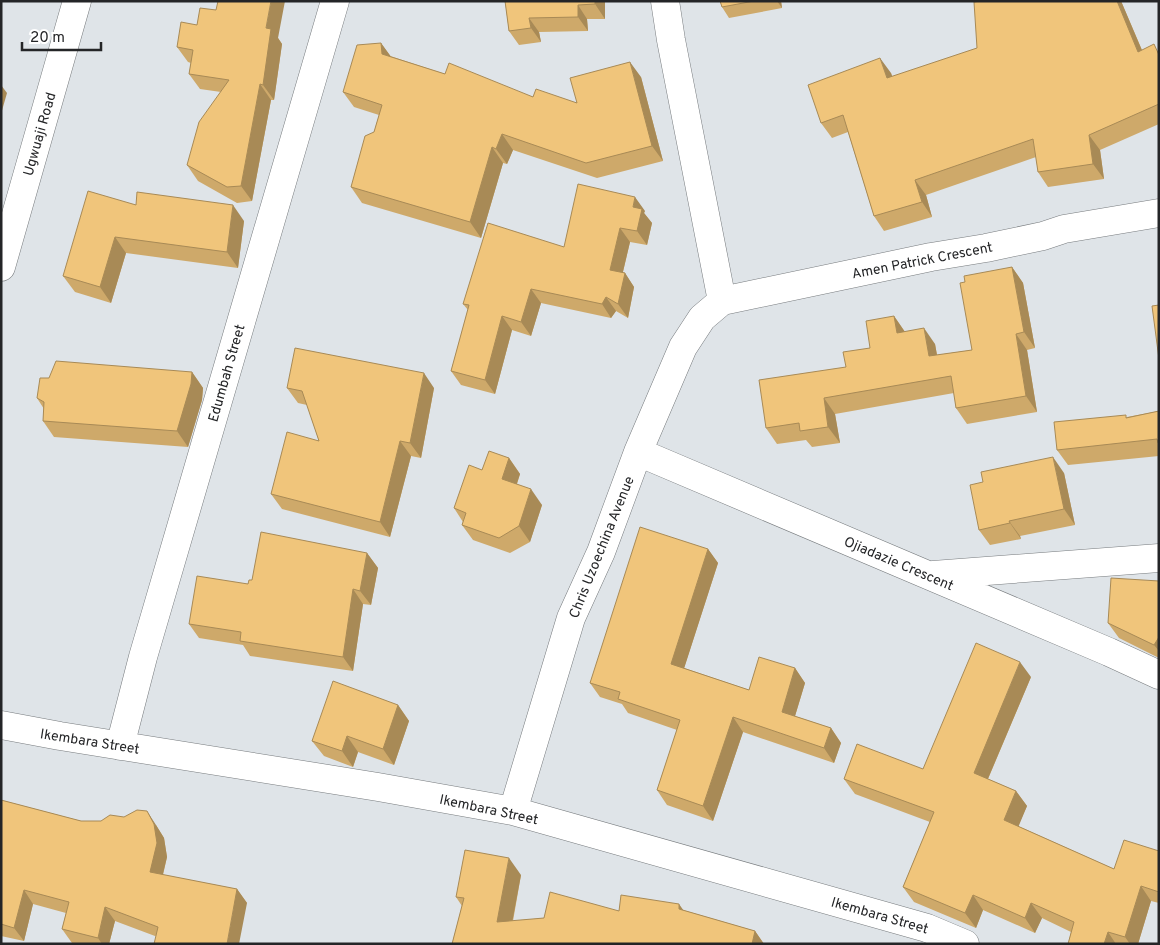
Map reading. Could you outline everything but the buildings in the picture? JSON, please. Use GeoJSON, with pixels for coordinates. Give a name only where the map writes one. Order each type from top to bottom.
{"type":"FeatureCollection","features":[{"type":"Feature","properties":{"kind":"street","name":"Ugwuaji Road"},"geometry":{"type":"LineString","coordinates":[[1,268],[77,1]]}},
{"type":"Feature","properties":{"kind":"street","name":"Edumbah Street"},"geometry":{"type":"LineString","coordinates":[[120,746],[143,657],[335,1]]}},
{"type":"Feature","properties":{"kind":"street"},"geometry":{"type":"LineString","coordinates":[[665,1],[722,301]]}},
{"type":"Feature","properties":{"kind":"street","name":"Amen Patrick Crescent"},"geometry":{"type":"LineString","coordinates":[[722,301],[931,257],[986,248],[1042,236],[1064,229],[1159,212]]}},
{"type":"Feature","properties":{"kind":"street","name":"Chris Uzoechina Avenue"},"geometry":{"type":"LineString","coordinates":[[513,811],[572,618],[601,552],[638,452],[683,347],[702,318],[722,301]]}},
{"type":"Feature","properties":{"kind":"street","name":"Ojiadazie Crescent"},"geometry":{"type":"LineString","coordinates":[[638,452],[1159,675]]}},
{"type":"Feature","properties":{"kind":"street"},"geometry":{"type":"LineString","coordinates":[[928,575],[1159,558]]}},
{"type":"Feature","properties":{"kind":"street","name":"Ikembara Street"},"geometry":{"type":"LineString","coordinates":[[1,725],[513,811],[925,936],[965,944]]}}]}
